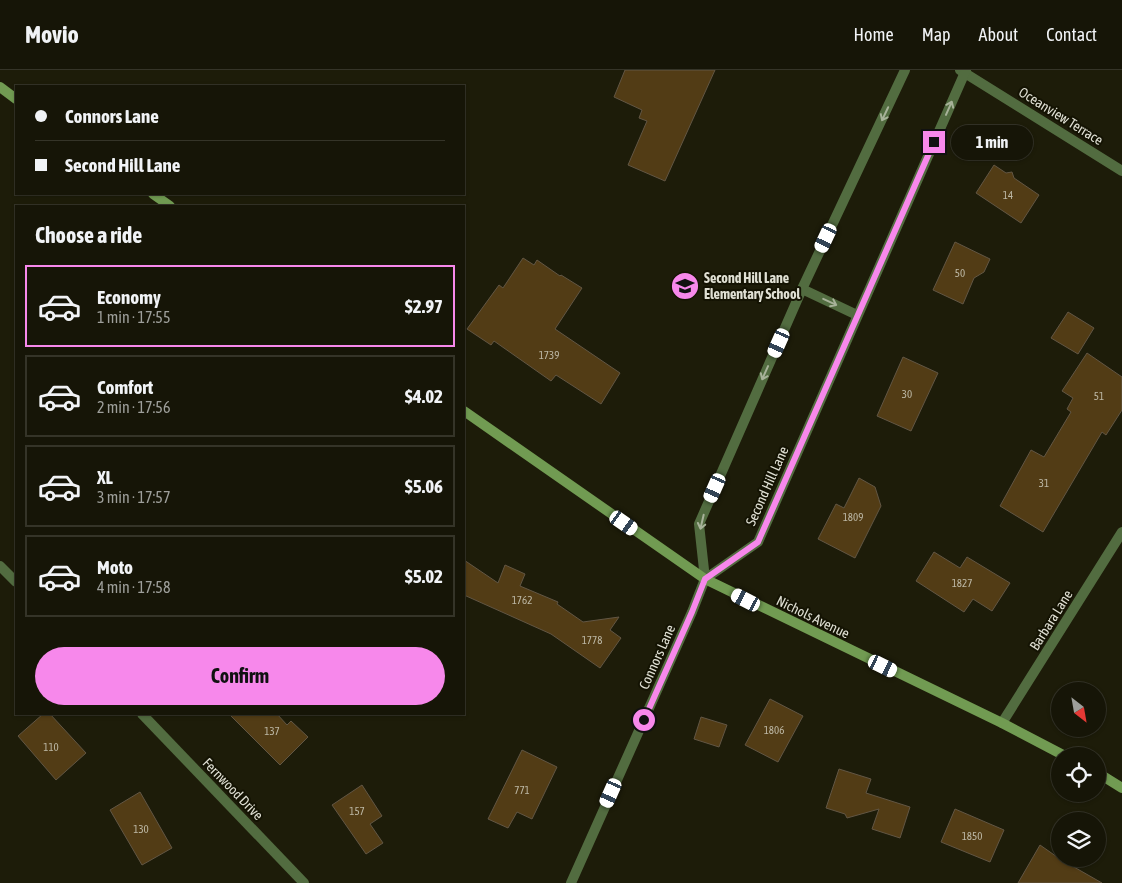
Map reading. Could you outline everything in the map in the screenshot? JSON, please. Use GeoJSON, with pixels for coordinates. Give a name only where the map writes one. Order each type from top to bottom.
{"type":"FeatureCollection","features":[{"type":"Feature","properties":{"kind":"main road"},"geometry":{"type":"LineString","coordinates":[[0,87],[15,98]]}},
{"type":"Feature","properties":{"kind":"main road"},"geometry":{"type":"LineString","coordinates":[[154,195],[168,205]]}},
{"type":"Feature","properties":{"kind":"main road","name":"Nichols Avenue"},"geometry":{"type":"LineString","coordinates":[[465,412],[705,579],[1051,748]]}},
{"type":"Feature","properties":{"kind":"main road"},"geometry":{"type":"LineString","coordinates":[[1106,779],[1122,788]]}},
{"type":"Feature","properties":{"kind":"street"},"geometry":{"type":"LineString","coordinates":[[705,579],[699,524],[802,289],[905,70]]}},
{"type":"Feature","properties":{"kind":"street","name":"Oceanview Terrace"},"geometry":{"type":"LineString","coordinates":[[964,71],[1122,171]]}},
{"type":"Feature","properties":{"kind":"street","name":"Second Hill Lane"},"geometry":{"type":"LineString","coordinates":[[705,579],[758,542],[964,71]]}},
{"type":"Feature","properties":{"kind":"street"},"geometry":{"type":"LineString","coordinates":[[802,289],[857,315]]}},
{"type":"Feature","properties":{"kind":"street","name":"Barbara Lane"},"geometry":{"type":"LineString","coordinates":[[1002,723],[1122,532]]}},
{"type":"Feature","properties":{"kind":"street"},"geometry":{"type":"LineString","coordinates":[[0,566],[15,581]]}},
{"type":"Feature","properties":{"kind":"street","name":"Connors Lane"},"geometry":{"type":"LineString","coordinates":[[571,883],[705,579]]}},
{"type":"Feature","properties":{"kind":"street","name":"Fernwood Drive"},"geometry":{"type":"LineString","coordinates":[[143,715],[304,883]]}},
{"type":"Feature","properties":{"kind":"building"},"geometry":{"type":"Polygon","coordinates":[[[625,70],[715,70],[665,181],[628,165],[647,121],[639,118],[642,110],[614,97],[625,70]]]}},
{"type":"Feature","properties":{"kind":"building"},"geometry":{"type":"Polygon","coordinates":[[[994,165],[1006,173],[1012,172],[1014,178],[1039,195],[1021,223],[976,193],[994,165]]]}},
{"type":"Feature","properties":{"kind":"building"},"geometry":{"type":"Polygon","coordinates":[[[955,242],[990,259],[984,272],[974,278],[963,304],[933,290],[955,242]]]}},
{"type":"Feature","properties":{"kind":"building"},"geometry":{"type":"Polygon","coordinates":[[[523,258],[534,265],[537,260],[582,288],[555,329],[620,373],[601,404],[556,375],[551,381],[494,341],[491,345],[467,329],[499,285],[503,288],[523,258]]]}},
{"type":"Feature","properties":{"kind":"building"},"geometry":{"type":"Polygon","coordinates":[[[1068,312],[1094,328],[1078,354],[1051,338],[1068,312]]]}},
{"type":"Feature","properties":{"kind":"building"},"geometry":{"type":"Polygon","coordinates":[[[1087,353],[1122,377],[1122,410],[1106,435],[1102,432],[1043,532],[1000,506],[1031,450],[1044,457],[1071,412],[1067,409],[1073,398],[1062,391],[1087,353]]]}},
{"type":"Feature","properties":{"kind":"building"},"geometry":{"type":"Polygon","coordinates":[[[903,357],[938,373],[911,431],[877,416],[903,357]]]}},
{"type":"Feature","properties":{"kind":"building"},"geometry":{"type":"Polygon","coordinates":[[[859,478],[875,487],[881,506],[855,558],[818,539],[836,504],[844,508],[859,478]]]}},
{"type":"Feature","properties":{"kind":"building"},"geometry":{"type":"Polygon","coordinates":[[[934,552],[960,568],[967,557],[1010,583],[992,611],[973,599],[964,612],[916,581],[934,552]]]}},
{"type":"Feature","properties":{"kind":"building"},"geometry":{"type":"Polygon","coordinates":[[[465,561],[498,583],[505,565],[525,574],[520,586],[558,602],[557,604],[583,622],[619,617],[610,630],[621,638],[600,668],[551,634],[465,595],[465,561]]]}},
{"type":"Feature","properties":{"kind":"building"},"geometry":{"type":"Polygon","coordinates":[[[770,699],[803,716],[778,762],[745,745],[770,699]]]}},
{"type":"Feature","properties":{"kind":"building"},"geometry":{"type":"Polygon","coordinates":[[[42,715],[51,715],[86,753],[56,780],[18,736],[42,715]]]}},
{"type":"Feature","properties":{"kind":"building"},"geometry":{"type":"Polygon","coordinates":[[[230,715],[278,715],[287,725],[291,721],[308,737],[280,765],[230,715]]]}},
{"type":"Feature","properties":{"kind":"building"},"geometry":{"type":"Polygon","coordinates":[[[701,717],[727,725],[719,747],[694,739],[701,717]]]}},
{"type":"Feature","properties":{"kind":"building"},"geometry":{"type":"Polygon","coordinates":[[[522,750],[557,767],[532,819],[517,812],[508,828],[488,819],[522,750]]]}},
{"type":"Feature","properties":{"kind":"building"},"geometry":{"type":"Polygon","coordinates":[[[839,769],[871,779],[866,793],[910,807],[900,838],[872,829],[879,809],[847,818],[845,814],[826,808],[839,769]]]}},
{"type":"Feature","properties":{"kind":"building"},"geometry":{"type":"Polygon","coordinates":[[[362,785],[382,816],[370,824],[383,843],[366,854],[332,805],[362,785]]]}},
{"type":"Feature","properties":{"kind":"building"},"geometry":{"type":"Polygon","coordinates":[[[140,792],[172,848],[142,865],[110,810],[140,792]]]}},
{"type":"Feature","properties":{"kind":"building"},"geometry":{"type":"Polygon","coordinates":[[[955,809],[1004,830],[990,862],[941,842],[955,809]]]}},
{"type":"Feature","properties":{"kind":"building"},"geometry":{"type":"Polygon","coordinates":[[[1040,845],[1051,853],[1051,867],[1074,867],[1102,883],[1018,883],[1040,845]]]}},
{"type":"Feature","properties":{"kind":"place","name":"Second Hill Lane Elementary School"},"geometry":{"type":"Point","coordinates":[685,286]}},
{"type":"Feature","properties":{"kind":"route"},"geometry":{"type":"LineString","coordinates":[[644,720],[705,579],[758,542],[934,142]]}}]}
